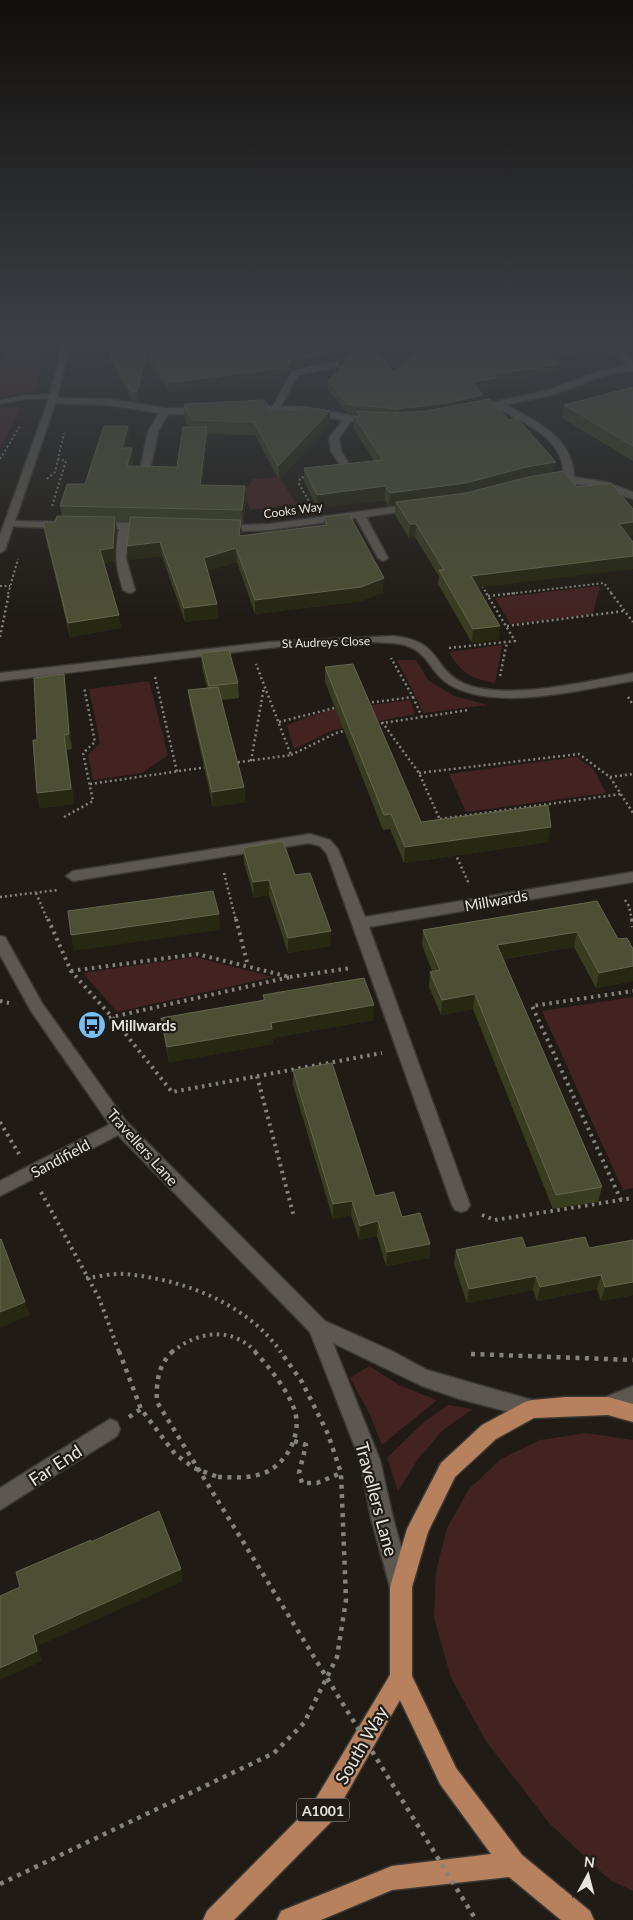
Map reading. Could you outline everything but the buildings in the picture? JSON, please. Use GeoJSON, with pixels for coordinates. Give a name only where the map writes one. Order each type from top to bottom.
{"type":"FeatureCollection","features":[{"type":"Feature","properties":{"kind":"main road"},"geometry":{"type":"LineString","coordinates":[[580,1920],[513,1864],[448,1776],[401,1677],[401,1588],[418,1528],[448,1470],[489,1432],[532,1409],[566,1406],[608,1406],[633,1413]]}},
{"type":"Feature","properties":{"kind":"main road","name":"South Way"},"geometry":{"type":"LineString","coordinates":[[216,1920],[321,1814],[401,1677]]}},
{"type":"Feature","properties":{"kind":"main road"},"geometry":{"type":"LineString","coordinates":[[290,1920],[392,1878],[513,1864]]}},
{"type":"Feature","properties":{"kind":"street"},"geometry":{"type":"LineString","coordinates":[[0,550],[40,436]]}},
{"type":"Feature","properties":{"kind":"street"},"geometry":{"type":"LineString","coordinates":[[145,470],[152,436]]}},
{"type":"Feature","properties":{"kind":"street"},"geometry":{"type":"LineString","coordinates":[[336,436],[334,438],[336,451],[344,464]]}},
{"type":"Feature","properties":{"kind":"street"},"geometry":{"type":"LineString","coordinates":[[549,436],[560,445],[567,459],[569,478]]}},
{"type":"Feature","properties":{"kind":"street"},"geometry":{"type":"LineString","coordinates":[[534,484],[569,478],[605,484],[633,496]]}},
{"type":"Feature","properties":{"kind":"street","name":"Cooks Way"},"geometry":{"type":"LineString","coordinates":[[211,529],[270,526],[426,506]]}},
{"type":"Feature","properties":{"kind":"street"},"geometry":{"type":"LineString","coordinates":[[359,514],[383,558]]}},
{"type":"Feature","properties":{"kind":"street"},"geometry":{"type":"LineString","coordinates":[[9,524],[71,525]]}},
{"type":"Feature","properties":{"kind":"street"},"geometry":{"type":"LineString","coordinates":[[89,525],[161,526]]}},
{"type":"Feature","properties":{"kind":"street"},"geometry":{"type":"LineString","coordinates":[[125,526],[119,551],[121,567],[129,590]]}},
{"type":"Feature","properties":{"kind":"street","name":"St Audreys Close"},"geometry":{"type":"LineString","coordinates":[[0,677],[249,647],[332,640],[397,640],[418,644],[427,651]]}},
{"type":"Feature","properties":{"kind":"street"},"geometry":{"type":"LineString","coordinates":[[427,651],[441,672],[457,685],[477,693],[497,695],[633,678]]}},
{"type":"Feature","properties":{"kind":"street"},"geometry":{"type":"LineString","coordinates":[[73,876],[310,838],[325,843],[334,852],[461,1205]]}},
{"type":"Feature","properties":{"kind":"street","name":"Millwards"},"geometry":{"type":"LineString","coordinates":[[360,923],[633,877]]}},
{"type":"Feature","properties":{"kind":"street","name":"Travellers Lane"},"geometry":{"type":"LineString","coordinates":[[0,941],[36,1007],[120,1126],[318,1328],[385,1357],[422,1377],[460,1390],[532,1409]]}},
{"type":"Feature","properties":{"kind":"street","name":"Sandifield"},"geometry":{"type":"LineString","coordinates":[[0,1189],[120,1126]]}},
{"type":"Feature","properties":{"kind":"street","name":"Travellers Lane"},"geometry":{"type":"LineString","coordinates":[[318,1328],[370,1460],[382,1518],[401,1588]]}},
{"type":"Feature","properties":{"kind":"street"},"geometry":{"type":"LineString","coordinates":[[608,1406],[633,1395]]}},
{"type":"Feature","properties":{"kind":"street","name":"Far End"},"geometry":{"type":"LineString","coordinates":[[0,1500],[110,1429]]}},
{"type":"Feature","properties":{"kind":"path"},"geometry":{"type":"LineString","coordinates":[[0,459],[14,436]]}},
{"type":"Feature","properties":{"kind":"path"},"geometry":{"type":"LineString","coordinates":[[46,479],[56,472],[63,436]]}},
{"type":"Feature","properties":{"kind":"path"},"geometry":{"type":"LineString","coordinates":[[50,513],[66,461],[58,459]]}},
{"type":"Feature","properties":{"kind":"path"},"geometry":{"type":"LineString","coordinates":[[319,519],[299,484],[300,478],[344,464]]}},
{"type":"Feature","properties":{"kind":"path"},"geometry":{"type":"LineString","coordinates":[[488,596],[604,583],[633,622]]}},
{"type":"Feature","properties":{"kind":"path"},"geometry":{"type":"LineString","coordinates":[[427,651],[515,641],[481,584]]}},
{"type":"Feature","properties":{"kind":"path"},"geometry":{"type":"LineString","coordinates":[[0,586],[10,586]]}},
{"type":"Feature","properties":{"kind":"path"},"geometry":{"type":"LineString","coordinates":[[506,626],[625,611]]}},
{"type":"Feature","properties":{"kind":"path"},"geometry":{"type":"LineString","coordinates":[[372,640],[374,656],[391,658],[422,717]]}},
{"type":"Feature","properties":{"kind":"path"},"geometry":{"type":"LineString","coordinates":[[373,724],[497,706],[497,695],[507,642]]}},
{"type":"Feature","properties":{"kind":"path"},"geometry":{"type":"LineString","coordinates":[[249,647],[291,754]]}},
{"type":"Feature","properties":{"kind":"path"},"geometry":{"type":"LineString","coordinates":[[151,659],[177,772]]}},
{"type":"Feature","properties":{"kind":"path"},"geometry":{"type":"LineString","coordinates":[[64,817],[93,801],[83,752],[95,742],[81,668]]}},
{"type":"Feature","properties":{"kind":"path"},"geometry":{"type":"LineString","coordinates":[[251,760],[264,686]]}},
{"type":"Feature","properties":{"kind":"path"},"geometry":{"type":"LineString","coordinates":[[364,704],[413,697]]}},
{"type":"Feature","properties":{"kind":"path"},"geometry":{"type":"LineString","coordinates":[[279,722],[326,708],[345,706]]}},
{"type":"Feature","properties":{"kind":"path"},"geometry":{"type":"LineString","coordinates":[[382,722],[419,773],[444,828]]}},
{"type":"Feature","properties":{"kind":"path"},"geometry":{"type":"LineString","coordinates":[[223,765],[291,754],[336,733],[354,729]]}},
{"type":"Feature","properties":{"kind":"path"},"geometry":{"type":"LineString","coordinates":[[419,773],[579,754],[610,777],[633,813]]}},
{"type":"Feature","properties":{"kind":"path"},"geometry":{"type":"LineString","coordinates":[[90,784],[214,766]]}},
{"type":"Feature","properties":{"kind":"path"},"geometry":{"type":"LineString","coordinates":[[610,777],[633,774]]}},
{"type":"Feature","properties":{"kind":"path"},"geometry":{"type":"LineString","coordinates":[[440,819],[621,794]]}},
{"type":"Feature","properties":{"kind":"path"},"geometry":{"type":"LineString","coordinates":[[451,844],[478,903]]}},
{"type":"Feature","properties":{"kind":"path"},"geometry":{"type":"LineString","coordinates":[[218,853],[248,966]]}},
{"type":"Feature","properties":{"kind":"path"},"geometry":{"type":"LineString","coordinates":[[0,897],[56,892],[73,876]]}},
{"type":"Feature","properties":{"kind":"path"},"geometry":{"type":"LineString","coordinates":[[613,880],[629,906],[633,927]]}},
{"type":"Feature","properties":{"kind":"path"},"geometry":{"type":"LineString","coordinates":[[36,893],[71,971],[112,1017],[172,1092],[405,1048]]}},
{"type":"Feature","properties":{"kind":"path"},"geometry":{"type":"LineString","coordinates":[[71,971],[197,954],[290,977]]}},
{"type":"Feature","properties":{"kind":"path"},"geometry":{"type":"LineString","coordinates":[[92,1025],[112,1017],[290,977],[375,965]]}},
{"type":"Feature","properties":{"kind":"path"},"geometry":{"type":"LineString","coordinates":[[621,1200],[532,1006],[633,991]]}},
{"type":"Feature","properties":{"kind":"path"},"geometry":{"type":"LineString","coordinates":[[257,1076],[294,1217]]}},
{"type":"Feature","properties":{"kind":"path"},"geometry":{"type":"LineString","coordinates":[[0,1122],[31,1173],[86,1278],[99,1298],[141,1409],[175,1454],[194,1468],[218,1476],[245,1477],[267,1472],[283,1457],[294,1441],[296,1414],[289,1398],[256,1350],[244,1341],[224,1334],[199,1335],[174,1349],[161,1363],[155,1381],[157,1402],[476,1920]]}},
{"type":"Feature","properties":{"kind":"path"},"geometry":{"type":"LineString","coordinates":[[461,1205],[495,1220],[633,1198]]}},
{"type":"Feature","properties":{"kind":"path"},"geometry":{"type":"LineString","coordinates":[[0,1884],[274,1753],[304,1723],[337,1657],[346,1600],[341,1473],[328,1434],[302,1382],[270,1337],[223,1300],[175,1283],[123,1274],[86,1278]]}},
{"type":"Feature","properties":{"kind":"path"},"geometry":{"type":"LineString","coordinates":[[471,1354],[633,1360]]}},
{"type":"Feature","properties":{"kind":"path"},"geometry":{"type":"LineString","coordinates":[[294,1441],[306,1446],[299,1473],[302,1483],[309,1485],[322,1482],[341,1473]]}},
{"type":"Feature","properties":{"kind":"shaded area"},"geometry":{"type":"Polygon","coordinates":[[[0,436],[7,436],[0,449],[0,436]]]}},
{"type":"Feature","properties":{"kind":"shaded area"},"geometry":{"type":"Polygon","coordinates":[[[279,477],[297,504],[251,510],[243,493],[253,479],[279,477]]]}},
{"type":"Feature","properties":{"kind":"shaded area"},"geometry":{"type":"Polygon","coordinates":[[[600,586],[593,614],[510,624],[495,598],[600,586]]]}},
{"type":"Feature","properties":{"kind":"shaded area"},"geometry":{"type":"Polygon","coordinates":[[[502,645],[495,683],[473,677],[462,670],[449,652],[502,645]]]}},
{"type":"Feature","properties":{"kind":"shaded area"},"geometry":{"type":"Polygon","coordinates":[[[397,660],[416,660],[428,680],[454,696],[488,705],[424,713],[397,660]]]}},
{"type":"Feature","properties":{"kind":"shaded area"},"geometry":{"type":"Polygon","coordinates":[[[149,681],[168,755],[142,773],[93,780],[88,755],[100,743],[89,689],[149,681]]]}},
{"type":"Feature","properties":{"kind":"shaded area"},"geometry":{"type":"Polygon","coordinates":[[[410,700],[415,714],[333,730],[294,749],[287,725],[325,711],[410,700]]]}},
{"type":"Feature","properties":{"kind":"shaded area"},"geometry":{"type":"Polygon","coordinates":[[[576,757],[593,768],[606,793],[466,812],[449,774],[576,757]]]}},
{"type":"Feature","properties":{"kind":"shaded area"},"geometry":{"type":"Polygon","coordinates":[[[195,957],[273,977],[117,1012],[83,973],[195,957]]]}},
{"type":"Feature","properties":{"kind":"shaded area"},"geometry":{"type":"Polygon","coordinates":[[[633,997],[633,1188],[623,1190],[542,1011],[633,997]]]}},
{"type":"Feature","properties":{"kind":"shaded area"},"geometry":{"type":"Polygon","coordinates":[[[369,1366],[401,1386],[437,1400],[382,1445],[370,1415],[350,1378],[369,1366]]]}},
{"type":"Feature","properties":{"kind":"shaded area"},"geometry":{"type":"Polygon","coordinates":[[[448,1405],[473,1409],[443,1430],[418,1459],[398,1491],[387,1458],[423,1423],[448,1405]]]}},
{"type":"Feature","properties":{"kind":"shaded area"},"geometry":{"type":"Polygon","coordinates":[[[586,1433],[633,1440],[633,1891],[610,1880],[549,1823],[486,1741],[451,1678],[434,1618],[436,1571],[447,1528],[469,1489],[501,1459],[540,1440],[586,1433]]]}},
{"type":"Feature","properties":{"kind":"place","name":"Millwards"},"geometry":{"type":"Point","coordinates":[92,1025]}}]}
